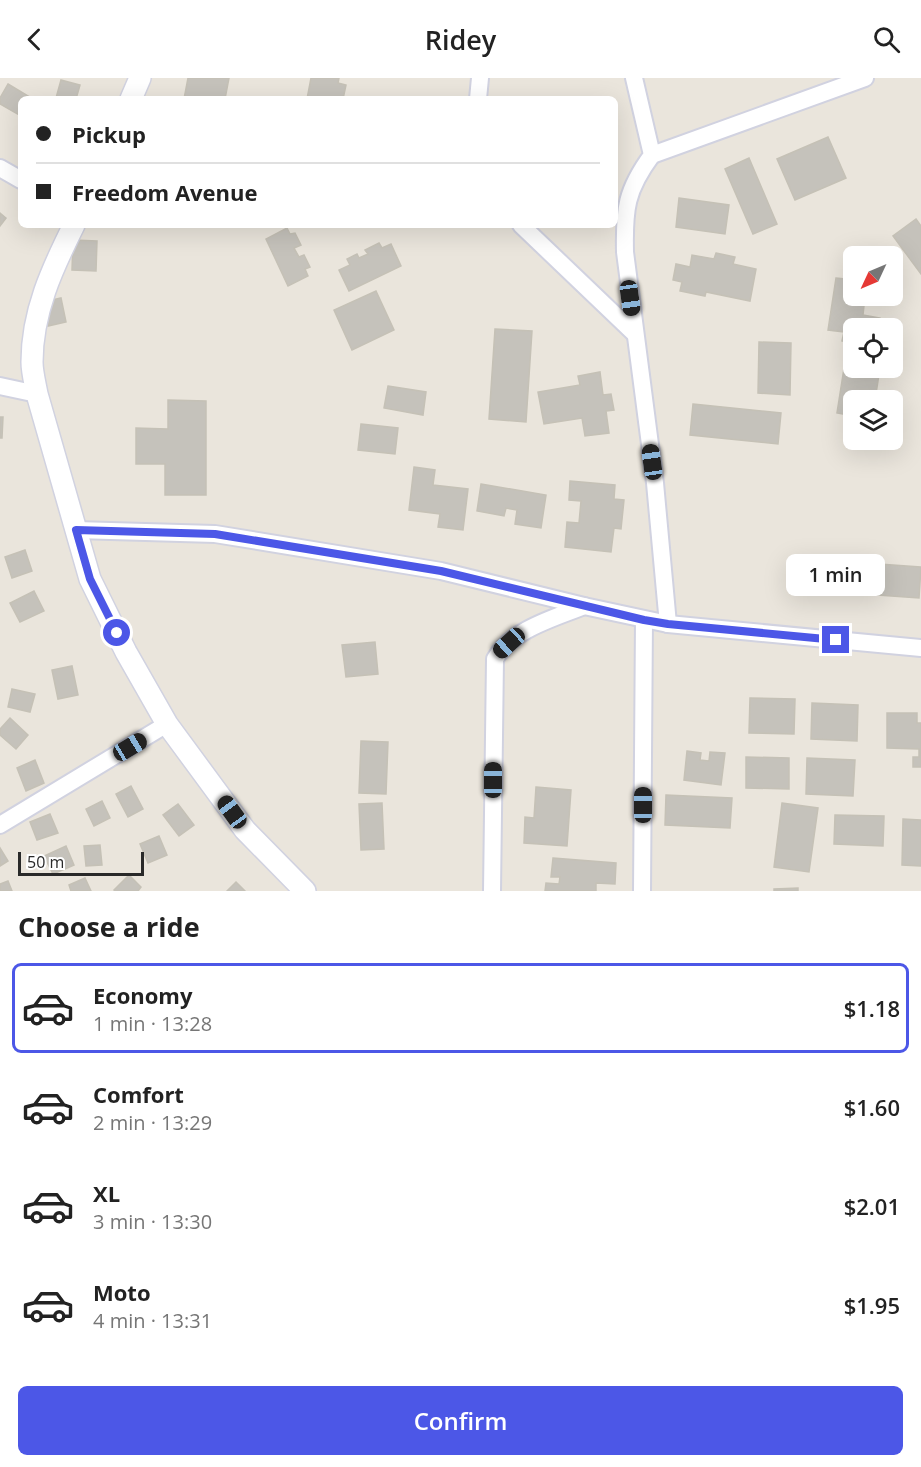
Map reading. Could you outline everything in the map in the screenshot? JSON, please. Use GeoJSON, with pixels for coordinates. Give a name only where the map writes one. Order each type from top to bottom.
{"type":"FeatureCollection","features":[{"type":"Feature","properties":{"kind":"street"},"geometry":{"type":"LineString","coordinates":[[478,96],[480,78]]}},
{"type":"Feature","properties":{"kind":"street"},"geometry":{"type":"LineString","coordinates":[[634,78],[652,155]]}},
{"type":"Feature","properties":{"kind":"street"},"geometry":{"type":"LineString","coordinates":[[668,624],[655,483],[625,252],[625,220],[629,194],[635,180],[652,155],[865,78]]}},
{"type":"Feature","properties":{"kind":"street"},"geometry":{"type":"LineString","coordinates":[[0,168],[18,178]]}},
{"type":"Feature","properties":{"kind":"street"},"geometry":{"type":"LineString","coordinates":[[73,228],[45,289],[34,329],[32,363],[37,394],[90,579],[126,652],[167,724],[245,830],[305,891]]}},
{"type":"Feature","properties":{"kind":"street"},"geometry":{"type":"LineString","coordinates":[[524,228],[635,334]]}},
{"type":"Feature","properties":{"kind":"street"},"geometry":{"type":"LineString","coordinates":[[0,386],[37,394]]}},
{"type":"Feature","properties":{"kind":"street"},"geometry":{"type":"LineString","coordinates":[[76,530],[215,534],[441,571],[668,624],[921,648]]}},
{"type":"Feature","properties":{"kind":"street"},"geometry":{"type":"LineString","coordinates":[[492,891],[495,659],[499,651],[526,631],[584,606]]}},
{"type":"Feature","properties":{"kind":"street"},"geometry":{"type":"LineString","coordinates":[[642,891],[644,620]]}},
{"type":"Feature","properties":{"kind":"street"},"geometry":{"type":"LineString","coordinates":[[0,825],[167,724]]}},
{"type":"Feature","properties":{"kind":"building"},"geometry":{"type":"Polygon","coordinates":[[[188,78],[229,78],[226,96],[185,96],[188,78]]]}},
{"type":"Feature","properties":{"kind":"building"},"geometry":{"type":"Polygon","coordinates":[[[311,78],[339,78],[338,83],[346,85],[344,96],[308,96],[311,78]]]}},
{"type":"Feature","properties":{"kind":"building"},"geometry":{"type":"Polygon","coordinates":[[[61,80],[80,85],[77,96],[57,96],[61,80]]]}},
{"type":"Feature","properties":{"kind":"building"},"geometry":{"type":"Polygon","coordinates":[[[8,84],[28,96],[18,96],[18,114],[0,104],[0,98],[8,84]]]}},
{"type":"Feature","properties":{"kind":"building"},"geometry":{"type":"Polygon","coordinates":[[[828,137],[846,178],[795,200],[777,159],[828,137]]]}},
{"type":"Feature","properties":{"kind":"building"},"geometry":{"type":"Polygon","coordinates":[[[749,158],[777,224],[753,234],[725,169],[749,158]]]}},
{"type":"Feature","properties":{"kind":"building"},"geometry":{"type":"Polygon","coordinates":[[[679,198],[729,205],[725,234],[676,227],[679,198]]]}},
{"type":"Feature","properties":{"kind":"building"},"geometry":{"type":"Polygon","coordinates":[[[0,213],[6,218],[0,226],[0,213]]]}},
{"type":"Feature","properties":{"kind":"building"},"geometry":{"type":"Polygon","coordinates":[[[916,219],[921,226],[921,274],[903,250],[903,246],[900,246],[893,236],[916,219]]]}},
{"type":"Feature","properties":{"kind":"building"},"geometry":{"type":"Polygon","coordinates":[[[287,228],[290,234],[295,233],[301,245],[294,248],[299,257],[304,255],[310,267],[305,269],[308,276],[288,286],[266,239],[287,228]]]}},
{"type":"Feature","properties":{"kind":"building"},"geometry":{"type":"Polygon","coordinates":[[[73,240],[97,241],[96,271],[72,270],[73,240]]]}},
{"type":"Feature","properties":{"kind":"building"},"geometry":{"type":"Polygon","coordinates":[[[379,243],[382,248],[391,244],[401,266],[349,291],[339,270],[350,265],[347,259],[357,254],[359,258],[368,254],[365,250],[379,243]]]}},
{"type":"Feature","properties":{"kind":"building"},"geometry":{"type":"Polygon","coordinates":[[[716,253],[735,257],[733,264],[756,269],[750,301],[706,292],[705,296],[680,291],[682,282],[673,280],[676,264],[690,267],[692,255],[714,259],[716,253]]]}},
{"type":"Feature","properties":{"kind":"building"},"geometry":{"type":"Polygon","coordinates":[[[836,278],[843,279],[843,306],[864,306],[863,315],[880,318],[843,318],[843,332],[828,330],[836,278]]]}},
{"type":"Feature","properties":{"kind":"building"},"geometry":{"type":"Polygon","coordinates":[[[376,291],[394,330],[352,350],[334,310],[376,291]]]}},
{"type":"Feature","properties":{"kind":"building"},"geometry":{"type":"Polygon","coordinates":[[[61,298],[66,322],[48,326],[43,302],[61,298]]]}},
{"type":"Feature","properties":{"kind":"building"},"geometry":{"type":"Polygon","coordinates":[[[495,329],[532,331],[526,422],[489,419],[495,329]]]}},
{"type":"Feature","properties":{"kind":"building"},"geometry":{"type":"Polygon","coordinates":[[[759,342],[791,343],[790,395],[758,393],[759,342]]]}},
{"type":"Feature","properties":{"kind":"building"},"geometry":{"type":"Polygon","coordinates":[[[600,372],[603,395],[611,394],[614,410],[606,411],[609,433],[585,436],[582,418],[544,424],[538,392],[580,385],[578,376],[600,372]]]}},
{"type":"Feature","properties":{"kind":"building"},"geometry":{"type":"Polygon","coordinates":[[[843,375],[843,378],[878,378],[877,390],[843,390],[843,414],[837,413],[843,375]]]}},
{"type":"Feature","properties":{"kind":"building"},"geometry":{"type":"Polygon","coordinates":[[[388,386],[426,392],[423,415],[384,408],[388,386]]]}},
{"type":"Feature","properties":{"kind":"building"},"geometry":{"type":"Polygon","coordinates":[[[168,400],[206,401],[206,495],[165,495],[165,464],[136,464],[136,428],[168,429],[168,400]]]}},
{"type":"Feature","properties":{"kind":"building"},"geometry":{"type":"Polygon","coordinates":[[[693,404],[781,413],[778,444],[690,435],[693,404]]]}},
{"type":"Feature","properties":{"kind":"building"},"geometry":{"type":"Polygon","coordinates":[[[0,417],[3,417],[2,438],[0,438],[0,417]]]}},
{"type":"Feature","properties":{"kind":"building"},"geometry":{"type":"Polygon","coordinates":[[[361,424],[398,428],[395,454],[358,450],[361,424]]]}},
{"type":"Feature","properties":{"kind":"building"},"geometry":{"type":"Polygon","coordinates":[[[414,467],[435,470],[433,485],[468,489],[463,530],[438,527],[440,514],[409,510],[414,467]]]}},
{"type":"Feature","properties":{"kind":"building"},"geometry":{"type":"Polygon","coordinates":[[[570,481],[615,485],[614,499],[624,500],[621,529],[614,528],[611,552],[565,547],[567,522],[579,523],[581,501],[569,500],[570,481]]]}},
{"type":"Feature","properties":{"kind":"building"},"geometry":{"type":"Polygon","coordinates":[[[481,484],[546,495],[541,528],[515,524],[517,510],[506,508],[504,516],[477,511],[481,484]]]}},
{"type":"Feature","properties":{"kind":"building"},"geometry":{"type":"Polygon","coordinates":[[[25,550],[32,571],[12,578],[5,557],[25,550]]]}},
{"type":"Feature","properties":{"kind":"building"},"geometry":{"type":"Polygon","coordinates":[[[809,559],[921,567],[919,598],[807,590],[809,559]]]}},
{"type":"Feature","properties":{"kind":"building"},"geometry":{"type":"Polygon","coordinates":[[[34,591],[44,611],[20,622],[10,603],[34,591]]]}},
{"type":"Feature","properties":{"kind":"building"},"geometry":{"type":"Polygon","coordinates":[[[375,642],[378,674],[346,677],[342,645],[375,642]]]}},
{"type":"Feature","properties":{"kind":"building"},"geometry":{"type":"Polygon","coordinates":[[[72,666],[78,695],[58,699],[52,670],[72,666]]]}},
{"type":"Feature","properties":{"kind":"building"},"geometry":{"type":"Polygon","coordinates":[[[12,689],[35,694],[30,712],[8,707],[12,689]]]}},
{"type":"Feature","properties":{"kind":"building"},"geometry":{"type":"Polygon","coordinates":[[[750,698],[795,699],[794,734],[749,733],[750,698]]]}},
{"type":"Feature","properties":{"kind":"building"},"geometry":{"type":"Polygon","coordinates":[[[812,703],[858,705],[857,741],[811,739],[812,703]]]}},
{"type":"Feature","properties":{"kind":"building"},"geometry":{"type":"Polygon","coordinates":[[[887,713],[917,713],[917,723],[921,723],[921,767],[913,767],[913,757],[919,757],[919,749],[887,748],[887,713]]]}},
{"type":"Feature","properties":{"kind":"building"},"geometry":{"type":"Polygon","coordinates":[[[10,718],[28,735],[16,749],[0,735],[0,729],[10,718]]]}},
{"type":"Feature","properties":{"kind":"building"},"geometry":{"type":"Polygon","coordinates":[[[361,741],[388,742],[386,794],[359,793],[361,741]]]}},
{"type":"Feature","properties":{"kind":"building"},"geometry":{"type":"Polygon","coordinates":[[[687,751],[701,753],[700,760],[709,761],[710,752],[725,753],[721,785],[684,780],[687,751]]]}},
{"type":"Feature","properties":{"kind":"building"},"geometry":{"type":"Polygon","coordinates":[[[746,757],[789,758],[789,789],[746,788],[746,757]]]}},
{"type":"Feature","properties":{"kind":"building"},"geometry":{"type":"Polygon","coordinates":[[[807,758],[855,760],[853,796],[806,794],[807,758]]]}},
{"type":"Feature","properties":{"kind":"building"},"geometry":{"type":"Polygon","coordinates":[[[35,760],[44,783],[26,791],[17,768],[35,760]]]}},
{"type":"Feature","properties":{"kind":"building"},"geometry":{"type":"Polygon","coordinates":[[[131,786],[143,809],[128,817],[116,794],[131,786]]]}},
{"type":"Feature","properties":{"kind":"building"},"geometry":{"type":"Polygon","coordinates":[[[536,787],[571,790],[567,846],[524,843],[525,817],[534,818],[536,787]]]}},
{"type":"Feature","properties":{"kind":"building"},"geometry":{"type":"Polygon","coordinates":[[[666,795],[732,798],[730,828],[665,825],[666,795]]]}},
{"type":"Feature","properties":{"kind":"building"},"geometry":{"type":"Polygon","coordinates":[[[102,801],[110,818],[94,826],[86,809],[102,801]]]}},
{"type":"Feature","properties":{"kind":"building"},"geometry":{"type":"Polygon","coordinates":[[[382,803],[384,849],[361,850],[359,804],[382,803]]]}},
{"type":"Feature","properties":{"kind":"building"},"geometry":{"type":"Polygon","coordinates":[[[782,803],[818,808],[809,872],[774,867],[782,803]]]}},
{"type":"Feature","properties":{"kind":"building"},"geometry":{"type":"Polygon","coordinates":[[[178,804],[194,825],[179,836],[163,815],[178,804]]]}},
{"type":"Feature","properties":{"kind":"building"},"geometry":{"type":"Polygon","coordinates":[[[50,814],[58,833],[37,840],[30,822],[50,814]]]}},
{"type":"Feature","properties":{"kind":"building"},"geometry":{"type":"Polygon","coordinates":[[[835,815],[884,816],[883,846],[834,844],[835,815]]]}},
{"type":"Feature","properties":{"kind":"building"},"geometry":{"type":"Polygon","coordinates":[[[903,819],[921,820],[921,866],[902,865],[903,819]]]}},
{"type":"Feature","properties":{"kind":"building"},"geometry":{"type":"Polygon","coordinates":[[[159,836],[167,855],[148,863],[140,844],[159,836]]]}},
{"type":"Feature","properties":{"kind":"building"},"geometry":{"type":"Polygon","coordinates":[[[100,845],[102,865],[86,866],[84,846],[100,845]]]}},
{"type":"Feature","properties":{"kind":"building"},"geometry":{"type":"Polygon","coordinates":[[[66,846],[74,865],[53,874],[44,856],[66,846]]]}},
{"type":"Feature","properties":{"kind":"building"},"geometry":{"type":"Polygon","coordinates":[[[0,848],[8,861],[0,866],[0,848]]]}},
{"type":"Feature","properties":{"kind":"building"},"geometry":{"type":"Polygon","coordinates":[[[553,858],[616,863],[615,884],[596,883],[596,891],[545,891],[546,883],[559,884],[560,877],[551,877],[553,858]]]}},
{"type":"Feature","properties":{"kind":"building"},"geometry":{"type":"Polygon","coordinates":[[[129,875],[141,887],[138,891],[115,891],[114,890],[129,875]]]}},
{"type":"Feature","properties":{"kind":"building"},"geometry":{"type":"Polygon","coordinates":[[[85,878],[91,891],[71,891],[69,885],[85,878]]]}},
{"type":"Feature","properties":{"kind":"building"},"geometry":{"type":"Polygon","coordinates":[[[8,881],[12,891],[0,891],[0,884],[8,881]]]}},
{"type":"Feature","properties":{"kind":"building"},"geometry":{"type":"Polygon","coordinates":[[[236,882],[245,891],[227,891],[236,882]]]}},
{"type":"Feature","properties":{"kind":"building"},"geometry":{"type":"Polygon","coordinates":[[[798,888],[798,891],[774,891],[774,889],[798,888]]]}},
{"type":"Feature","properties":{"kind":"route"},"geometry":{"type":"LineString","coordinates":[[117,633],[90,579],[76,530],[215,534],[441,571],[644,620],[836,640]]}}]}
